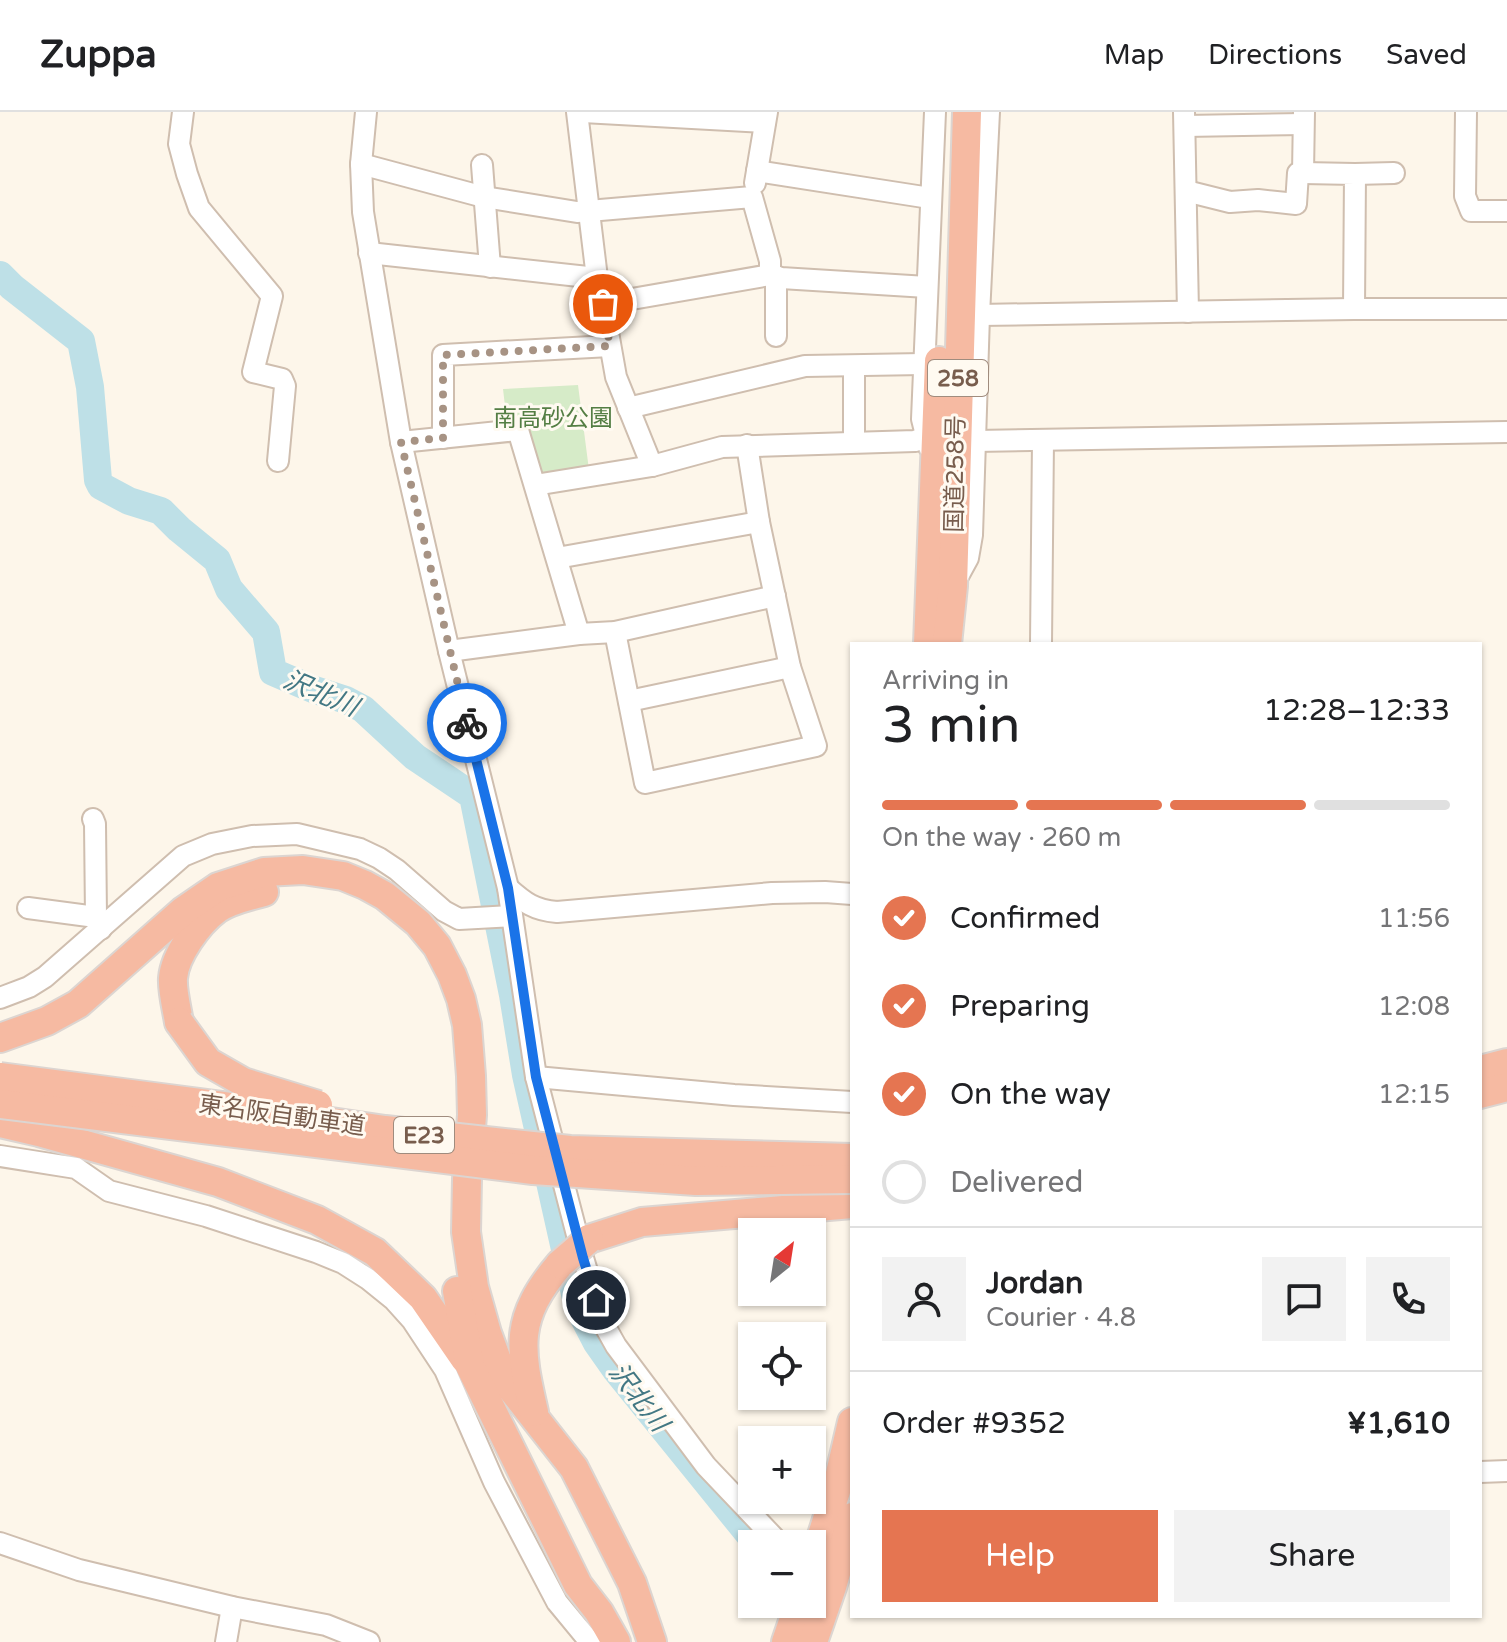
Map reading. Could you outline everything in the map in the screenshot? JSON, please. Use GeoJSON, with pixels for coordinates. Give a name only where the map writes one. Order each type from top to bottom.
{"type":"FeatureCollection","features":[{"type":"Feature","properties":{"kind":"highway","name":"国道258号"},"geometry":{"type":"LineString","coordinates":[[928,642],[930,449],[950,112]]}},
{"type":"Feature","properties":{"kind":"highway","name":"国道258号"},"geometry":{"type":"LineString","coordinates":[[947,642],[953,586],[967,112]]}},
{"type":"Feature","properties":{"kind":"highway"},"geometry":{"type":"LineString","coordinates":[[0,1038],[47,1021],[78,1004],[183,911],[218,887],[264,872],[303,870],[343,876],[385,896],[418,923],[437,946],[452,975],[467,1025],[472,1115],[466,1232],[474,1287],[487,1333],[504,1379],[574,1468],[632,1583],[652,1642]]}},
{"type":"Feature","properties":{"kind":"highway"},"geometry":{"type":"LineString","coordinates":[[470,1366],[451,1265],[448,1222],[448,1208],[454,1113],[450,1033],[442,999],[417,951],[380,915],[351,899],[317,889],[288,888],[239,899],[217,910],[193,933],[180,954],[173,979],[179,1022],[208,1062],[243,1082],[340,1111],[615,1142],[647,1152]]}},
{"type":"Feature","properties":{"kind":"highway"},"geometry":{"type":"LineString","coordinates":[[1482,1069],[1507,1063]]}},
{"type":"Feature","properties":{"kind":"highway","name":"東名阪自動車道"},"geometry":{"type":"LineString","coordinates":[[0,1077],[385,1130],[570,1150],[850,1158]]}},
{"type":"Feature","properties":{"kind":"highway"},"geometry":{"type":"LineString","coordinates":[[1482,1093],[1507,1087]]}},
{"type":"Feature","properties":{"kind":"highway","name":"東名阪自動車道"},"geometry":{"type":"LineString","coordinates":[[0,1104],[533,1170],[696,1181],[850,1179]]}},
{"type":"Feature","properties":{"kind":"highway"},"geometry":{"type":"LineString","coordinates":[[0,1123],[218,1182],[317,1220],[375,1252],[423,1298],[470,1366],[578,1585],[599,1612],[616,1642]]}},
{"type":"Feature","properties":{"kind":"highway"},"geometry":{"type":"LineString","coordinates":[[536,1420],[523,1365],[522,1339],[528,1316],[545,1281],[589,1239],[642,1222],[850,1204]]}},
{"type":"Feature","properties":{"kind":"highway"},"geometry":{"type":"LineString","coordinates":[[824,1530],[850,1431]]}},
{"type":"Feature","properties":{"kind":"highway"},"geometry":{"type":"LineString","coordinates":[[813,1642],[850,1524]]}},
{"type":"Feature","properties":{"kind":"highway"},"geometry":{"type":"LineString","coordinates":[[786,1642],[794,1618]]}},
{"type":"Feature","properties":{"kind":"street"},"geometry":{"type":"LineString","coordinates":[[183,112],[179,144],[199,208],[272,296],[253,372],[282,379],[285,386],[278,461]]}},
{"type":"Feature","properties":{"kind":"street"},"geometry":{"type":"LineString","coordinates":[[366,112],[361,164],[363,212],[401,442],[508,888],[502,917],[536,1077],[583,1258],[602,1321],[616,1346],[706,1466],[767,1530]]}},
{"type":"Feature","properties":{"kind":"street"},"geometry":{"type":"LineString","coordinates":[[652,466],[616,377],[597,278],[580,112],[766,117],[752,197],[773,276],[776,336]]}},
{"type":"Feature","properties":{"kind":"street"},"geometry":{"type":"LineString","coordinates":[[930,449],[922,419],[935,112]]}},
{"type":"Feature","properties":{"kind":"street"},"geometry":{"type":"LineString","coordinates":[[953,586],[968,558],[972,535],[989,112]]}},
{"type":"Feature","properties":{"kind":"street"},"geometry":{"type":"LineString","coordinates":[[1466,112],[1465,196],[1471,211],[1507,211]]}},
{"type":"Feature","properties":{"kind":"street"},"geometry":{"type":"LineString","coordinates":[[1188,312],[1184,119],[1303,118],[1303,173]]}},
{"type":"Feature","properties":{"kind":"street"},"geometry":{"type":"LineString","coordinates":[[361,164],[484,197],[589,212],[752,197]]}},
{"type":"Feature","properties":{"kind":"street"},"geometry":{"type":"LineString","coordinates":[[482,165],[490,267]]}},
{"type":"Feature","properties":{"kind":"street"},"geometry":{"type":"LineString","coordinates":[[757,171],[930,198]]}},
{"type":"Feature","properties":{"kind":"street"},"geometry":{"type":"LineString","coordinates":[[1186,191],[1230,202],[1258,200],[1296,204],[1298,173],[1394,173]]}},
{"type":"Feature","properties":{"kind":"street"},"geometry":{"type":"LineString","coordinates":[[1354,309],[1355,174]]}},
{"type":"Feature","properties":{"kind":"street"},"geometry":{"type":"LineString","coordinates":[[369,253],[597,278]]}},
{"type":"Feature","properties":{"kind":"street"},"geometry":{"type":"LineString","coordinates":[[603,304],[773,276],[927,287]]}},
{"type":"Feature","properties":{"kind":"street"},"geometry":{"type":"LineString","coordinates":[[979,315],[1507,309]]}},
{"type":"Feature","properties":{"kind":"street"},"geometry":{"type":"LineString","coordinates":[[443,438],[443,355],[610,346]]}},
{"type":"Feature","properties":{"kind":"street"},"geometry":{"type":"LineString","coordinates":[[628,408],[805,366],[923,364]]}},
{"type":"Feature","properties":{"kind":"street"},"geometry":{"type":"LineString","coordinates":[[854,366],[854,442]]}},
{"type":"Feature","properties":{"kind":"street"},"geometry":{"type":"LineString","coordinates":[[401,442],[518,430],[579,634]]}},
{"type":"Feature","properties":{"kind":"street"},"geometry":{"type":"LineString","coordinates":[[976,441],[1507,432]]}},
{"type":"Feature","properties":{"kind":"street"},"geometry":{"type":"LineString","coordinates":[[1041,642],[1043,440]]}},
{"type":"Feature","properties":{"kind":"street"},"geometry":{"type":"LineString","coordinates":[[535,485],[652,466],[722,447],[915,441],[930,449]]}},
{"type":"Feature","properties":{"kind":"street"},"geometry":{"type":"LineString","coordinates":[[615,632],[645,783],[816,746],[790,667],[759,522],[747,445]]}},
{"type":"Feature","properties":{"kind":"street"},"geometry":{"type":"LineString","coordinates":[[557,558],[759,522]]}},
{"type":"Feature","properties":{"kind":"street"},"geometry":{"type":"LineString","coordinates":[[449,651],[615,632],[775,596]]}},
{"type":"Feature","properties":{"kind":"street"},"geometry":{"type":"LineString","coordinates":[[629,701],[790,667]]}},
{"type":"Feature","properties":{"kind":"street"},"geometry":{"type":"LineString","coordinates":[[93,819],[98,923]]}},
{"type":"Feature","properties":{"kind":"street"},"geometry":{"type":"LineString","coordinates":[[0,998],[45,977],[98,923],[183,856],[212,844],[273,834],[297,834],[360,849],[397,870],[459,919],[502,917]]}},
{"type":"Feature","properties":{"kind":"street"},"geometry":{"type":"LineString","coordinates":[[508,888],[538,910],[557,912],[772,893],[850,894]]}},
{"type":"Feature","properties":{"kind":"street"},"geometry":{"type":"LineString","coordinates":[[28,908],[98,923]]}},
{"type":"Feature","properties":{"kind":"street"},"geometry":{"type":"LineString","coordinates":[[536,1077],[850,1102]]}},
{"type":"Feature","properties":{"kind":"street"},"geometry":{"type":"LineString","coordinates":[[0,1156],[76,1168],[109,1191],[206,1216],[316,1252],[343,1263],[394,1300],[412,1320],[445,1370],[494,1482],[557,1602],[590,1642]]}},
{"type":"Feature","properties":{"kind":"street"},"geometry":{"type":"LineString","coordinates":[[1482,1472],[1507,1471]]}},
{"type":"Feature","properties":{"kind":"street"},"geometry":{"type":"LineString","coordinates":[[0,1543],[79,1570],[232,1607],[326,1625],[369,1642]]}},
{"type":"Feature","properties":{"kind":"street"},"geometry":{"type":"LineString","coordinates":[[226,1642],[232,1607]]}},
{"type":"Feature","properties":{"kind":"green space","name":"南高砂公園"},"geometry":{"type":"Polygon","coordinates":[[[578,385],[589,470],[550,477],[538,470],[523,422],[507,423],[503,389],[578,385]]]}},
{"type":"Feature","properties":{"kind":"waterway","name":"沢北川"},"geometry":{"type":"LineString","coordinates":[[0,275],[81,341],[90,387],[101,486],[129,501],[161,511],[217,560],[229,589],[266,632],[273,672],[363,709],[415,757],[473,796],[526,1075],[575,1294],[597,1343],[616,1370],[746,1530]]}},
{"type":"Feature","properties":{"kind":"way so far"},"geometry":{"type":"LineString","coordinates":[[467,723],[401,442],[443,438],[443,355],[610,346],[603,304]]}},
{"type":"Feature","properties":{"kind":"route"},"geometry":{"type":"LineString","coordinates":[[467,723],[508,888],[536,1077],[596,1300]]}}]}
